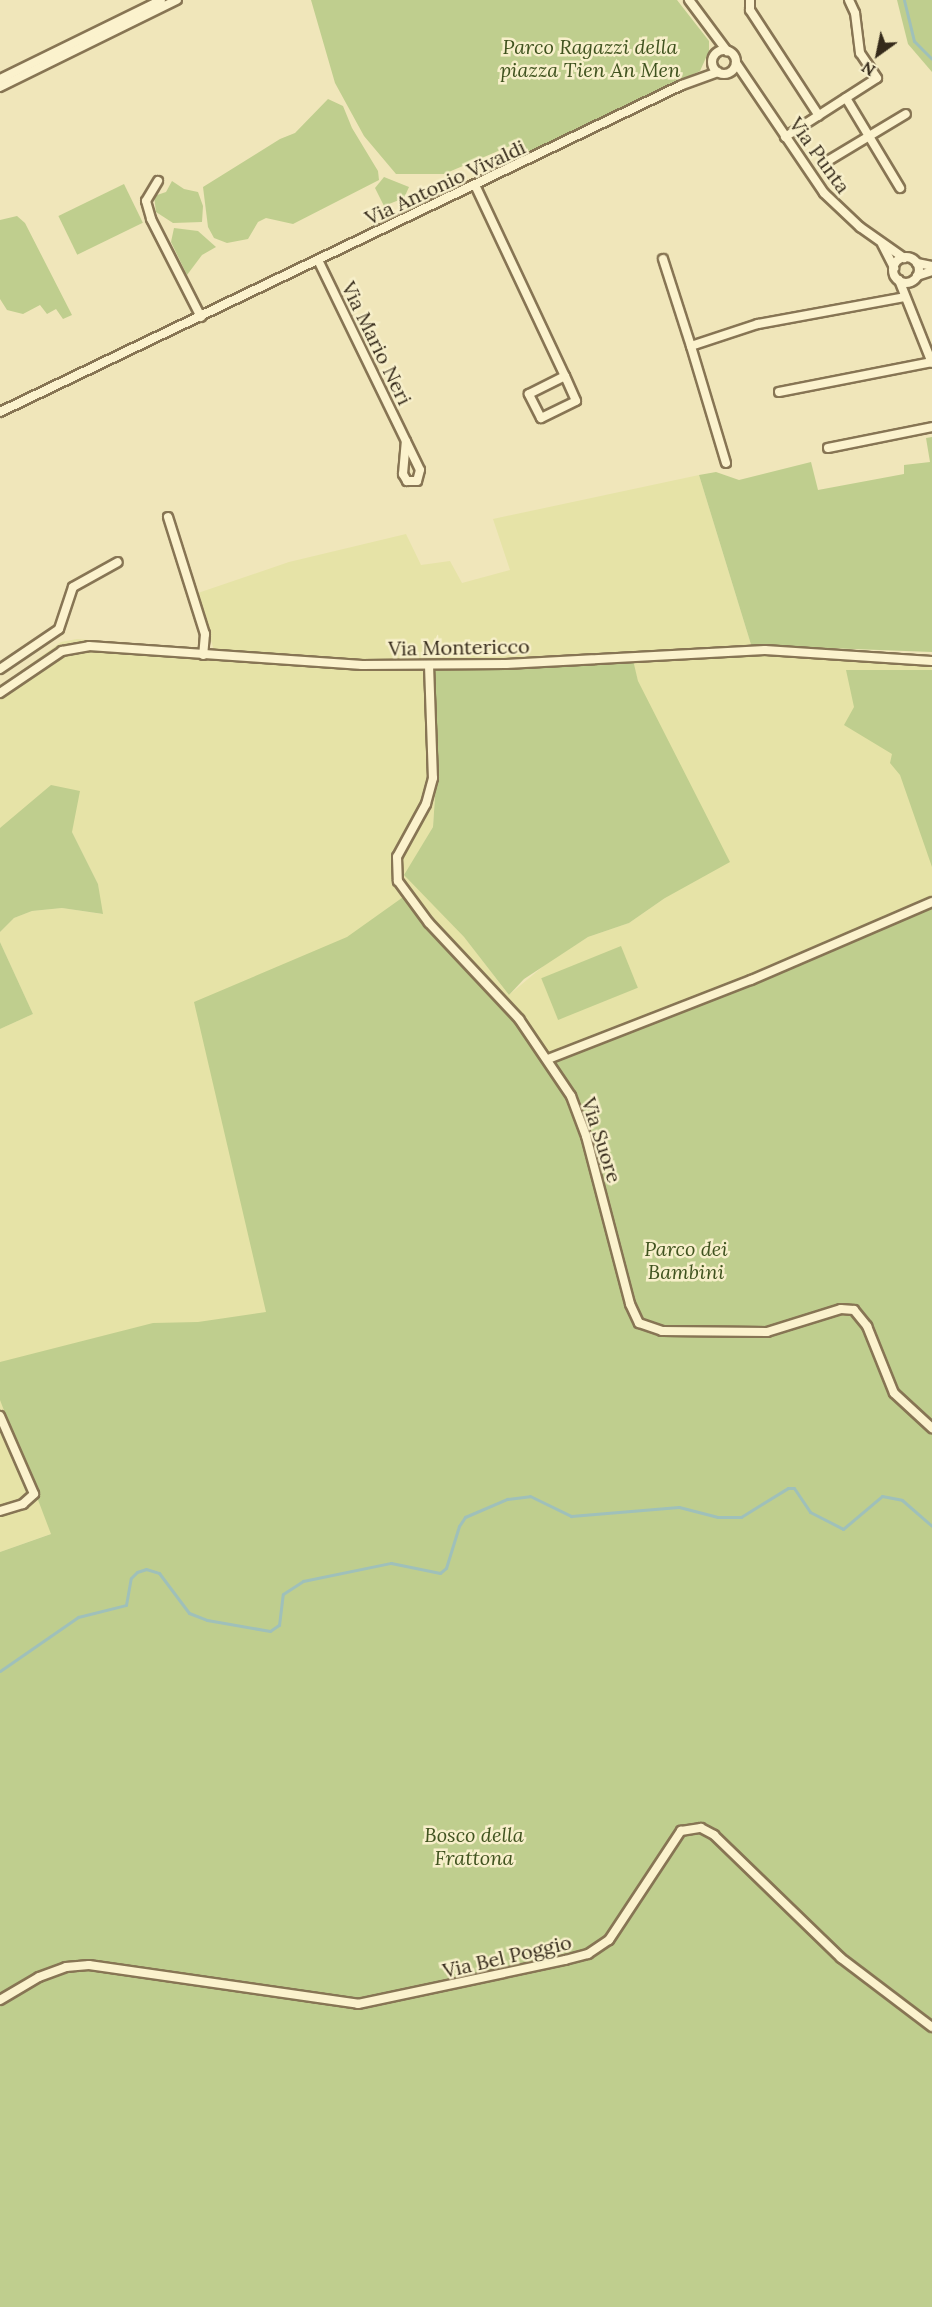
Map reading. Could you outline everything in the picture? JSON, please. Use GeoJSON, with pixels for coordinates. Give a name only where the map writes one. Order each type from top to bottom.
{"type":"FeatureCollection","features":[{"type":"Feature","properties":{"kind":"street"},"geometry":{"type":"LineString","coordinates":[[0,79],[163,2],[177,0]]}},
{"type":"Feature","properties":{"kind":"street","name":"Via Punta"},"geometry":{"type":"LineString","coordinates":[[689,0],[736,63],[742,77],[824,193],[881,242],[904,258],[932,266]]}},
{"type":"Feature","properties":{"kind":"street"},"geometry":{"type":"LineString","coordinates":[[750,0],[750,10],[819,116]]}},
{"type":"Feature","properties":{"kind":"street"},"geometry":{"type":"LineString","coordinates":[[785,137],[877,78],[860,53],[855,13],[849,0]]}},
{"type":"Feature","properties":{"kind":"street"},"geometry":{"type":"LineString","coordinates":[[0,87],[163,2]]}},
{"type":"Feature","properties":{"kind":"street"},"geometry":{"type":"LineString","coordinates":[[716,38],[715,69],[742,77]]}},
{"type":"Feature","properties":{"kind":"street"},"geometry":{"type":"LineString","coordinates":[[717,53],[727,51]]}},
{"type":"Feature","properties":{"kind":"street"},"geometry":{"type":"LineString","coordinates":[[728,74],[736,63]]}},
{"type":"Feature","properties":{"kind":"street","name":"Via Antonio Vivaldi"},"geometry":{"type":"LineString","coordinates":[[0,412],[715,69]]}},
{"type":"Feature","properties":{"kind":"street"},"geometry":{"type":"LineString","coordinates":[[846,98],[900,188]]}},
{"type":"Feature","properties":{"kind":"street"},"geometry":{"type":"LineString","coordinates":[[826,162],[906,114]]}},
{"type":"Feature","properties":{"kind":"street"},"geometry":{"type":"LineString","coordinates":[[158,181],[146,201],[151,219],[201,317]]}},
{"type":"Feature","properties":{"kind":"street"},"geometry":{"type":"LineString","coordinates":[[475,185],[565,376],[576,401],[541,418],[529,394],[565,376]]}},
{"type":"Feature","properties":{"kind":"street","name":"Via Punta"},"geometry":{"type":"LineString","coordinates":[[881,242],[932,362]]}},
{"type":"Feature","properties":{"kind":"street"},"geometry":{"type":"LineString","coordinates":[[894,268],[904,258]]}},
{"type":"Feature","properties":{"kind":"street"},"geometry":{"type":"LineString","coordinates":[[663,259],[726,463]]}},
{"type":"Feature","properties":{"kind":"street","name":"Via Mario Neri"},"geometry":{"type":"LineString","coordinates":[[318,260],[406,441],[420,470],[417,481],[407,481],[403,474],[406,441]]}},
{"type":"Feature","properties":{"kind":"street"},"geometry":{"type":"LineString","coordinates":[[917,263],[917,276]]}},
{"type":"Feature","properties":{"kind":"street"},"geometry":{"type":"LineString","coordinates":[[691,346],[758,324],[894,296],[905,297],[909,282],[917,276],[932,271]]}},
{"type":"Feature","properties":{"kind":"street"},"geometry":{"type":"LineString","coordinates":[[894,296],[898,279],[909,282]]}},
{"type":"Feature","properties":{"kind":"street"},"geometry":{"type":"LineString","coordinates":[[779,392],[932,362]]}},
{"type":"Feature","properties":{"kind":"street"},"geometry":{"type":"LineString","coordinates":[[828,448],[932,428]]}},
{"type":"Feature","properties":{"kind":"street"},"geometry":{"type":"LineString","coordinates":[[168,516],[205,634],[204,655]]}},
{"type":"Feature","properties":{"kind":"street"},"geometry":{"type":"LineString","coordinates":[[0,669],[59,629],[73,588],[118,562]]}},
{"type":"Feature","properties":{"kind":"street","name":"Via Montericco"},"geometry":{"type":"LineString","coordinates":[[0,693],[74,646],[351,665],[429,665],[765,650],[932,661]]}},
{"type":"Feature","properties":{"kind":"street","name":"Via Suore"},"geometry":{"type":"LineString","coordinates":[[429,665],[433,778],[426,804],[397,857],[398,881],[409,899],[500,998],[548,1059],[580,1116],[630,1304],[639,1323],[662,1332],[767,1332],[841,1309],[854,1310],[867,1326],[894,1393],[932,1428]]}},
{"type":"Feature","properties":{"kind":"street"},"geometry":{"type":"LineString","coordinates":[[548,1059],[751,980],[932,902]]}},
{"type":"Feature","properties":{"kind":"street"},"geometry":{"type":"LineString","coordinates":[[0,1416],[34,1494],[23,1503],[0,1511]]}},
{"type":"Feature","properties":{"kind":"street","name":"Via Bel Poggio"},"geometry":{"type":"LineString","coordinates":[[0,2000],[39,1977],[66,1967],[90,1965],[358,2004],[565,1960],[588,1954],[609,1940],[681,1831],[700,1828],[714,1835],[841,1958],[932,2027]]}},
{"type":"Feature","properties":{"kind":"green space","name":"Parco Ragazzi della piazza Tien An Men"},"geometry":{"type":"Polygon","coordinates":[[[311,0],[677,0],[709,41],[709,51],[700,71],[528,152],[522,141],[444,174],[396,174],[364,136],[335,83],[311,0]]]}},
{"type":"Feature","properties":{"kind":"green space"},"geometry":{"type":"Polygon","coordinates":[[[897,0],[932,0],[932,72],[908,44],[897,0]]]}},
{"type":"Feature","properties":{"kind":"green space"},"geometry":{"type":"Polygon","coordinates":[[[328,99],[343,106],[352,128],[378,171],[379,180],[293,224],[266,218],[258,222],[248,239],[227,243],[214,238],[208,227],[203,187],[280,139],[295,133],[328,99]]]}},
{"type":"Feature","properties":{"kind":"green space"},"geometry":{"type":"Polygon","coordinates":[[[384,177],[409,187],[404,198],[384,206],[375,188],[384,177]]]}},
{"type":"Feature","properties":{"kind":"green space"},"geometry":{"type":"Polygon","coordinates":[[[172,181],[184,189],[198,192],[203,206],[202,222],[173,223],[156,212],[154,196],[166,192],[172,181]]]}},
{"type":"Feature","properties":{"kind":"green space"},"geometry":{"type":"Polygon","coordinates":[[[124,184],[143,223],[77,255],[58,216],[124,184]]]}},
{"type":"Feature","properties":{"kind":"green space"},"geometry":{"type":"Polygon","coordinates":[[[17,216],[25,223],[72,315],[63,319],[56,309],[47,314],[40,305],[23,314],[7,310],[0,299],[0,220],[17,216]]]}},
{"type":"Feature","properties":{"kind":"green space"},"geometry":{"type":"Polygon","coordinates":[[[174,228],[198,231],[216,247],[202,255],[187,275],[171,242],[174,228]]]}},
{"type":"Feature","properties":{"kind":"green space"},"geometry":{"type":"Polygon","coordinates":[[[932,437],[932,652],[774,646],[753,651],[699,475],[716,472],[739,480],[811,462],[818,490],[904,474],[904,465],[930,462],[926,438],[932,437]]]}},
{"type":"Feature","properties":{"kind":"green space","name":"Parco dei Bambini"},"geometry":{"type":"Polygon","coordinates":[[[699,475],[753,651],[932,663],[932,1424],[56,1532],[0,1552],[0,1029],[33,1014],[0,942],[0,932],[14,918],[32,911],[62,908],[102,914],[98,884],[72,832],[0,828],[0,686],[61,642],[77,639],[214,651],[198,593],[289,562],[406,534],[421,565],[450,561],[462,583],[510,570],[493,519],[699,475]],[[632,660],[438,751],[433,827],[405,875],[464,937],[509,995],[547,963],[588,937],[629,923],[665,898],[638,681],[632,660]]]}},
{"type":"Feature","properties":{"kind":"green space"},"geometry":{"type":"Polygon","coordinates":[[[633,660],[638,681],[730,862],[665,898],[629,923],[588,937],[524,979],[509,995],[464,937],[404,875],[433,827],[438,751],[431,662],[633,660]]]}},
{"type":"Feature","properties":{"kind":"green space"},"geometry":{"type":"Polygon","coordinates":[[[846,670],[932,670],[932,867],[900,775],[890,763],[892,754],[844,725],[854,707],[846,670]]]}},
{"type":"Feature","properties":{"kind":"green space"},"geometry":{"type":"Polygon","coordinates":[[[51,785],[80,791],[72,832],[98,884],[103,914],[62,908],[32,911],[14,918],[0,932],[0,828],[51,785]]]}},
{"type":"Feature","properties":{"kind":"green space","name":"Bosco della Frattona"},"geometry":{"type":"Polygon","coordinates":[[[406,895],[550,1062],[570,1057],[932,903],[932,2307],[0,2307],[0,1552],[51,1534],[0,1400],[0,1362],[153,1323],[198,1322],[266,1312],[194,1002],[347,937],[406,895]]]}},
{"type":"Feature","properties":{"kind":"green space"},"geometry":{"type":"Polygon","coordinates":[[[0,942],[33,1014],[0,1029],[0,942]]]}},
{"type":"Feature","properties":{"kind":"green space"},"geometry":{"type":"Polygon","coordinates":[[[621,946],[638,988],[558,1020],[541,978],[621,946]]]}},
{"type":"Feature","properties":{"kind":"waterway"},"geometry":{"type":"LineString","coordinates":[[904,0],[914,41],[932,59]]}},
{"type":"Feature","properties":{"kind":"waterway"},"geometry":{"type":"LineString","coordinates":[[0,1671],[78,1617],[126,1605],[131,1578],[137,1572],[146,1569],[159,1573],[189,1613],[207,1620],[270,1631],[279,1625],[283,1594],[303,1581],[391,1563],[440,1573],[446,1568],[459,1526],[465,1517],[507,1499],[530,1496],[571,1516],[679,1507],[718,1517],[741,1517],[788,1488],[794,1488],[810,1512],[843,1529],[882,1496],[902,1500],[932,1526]]}}]}
